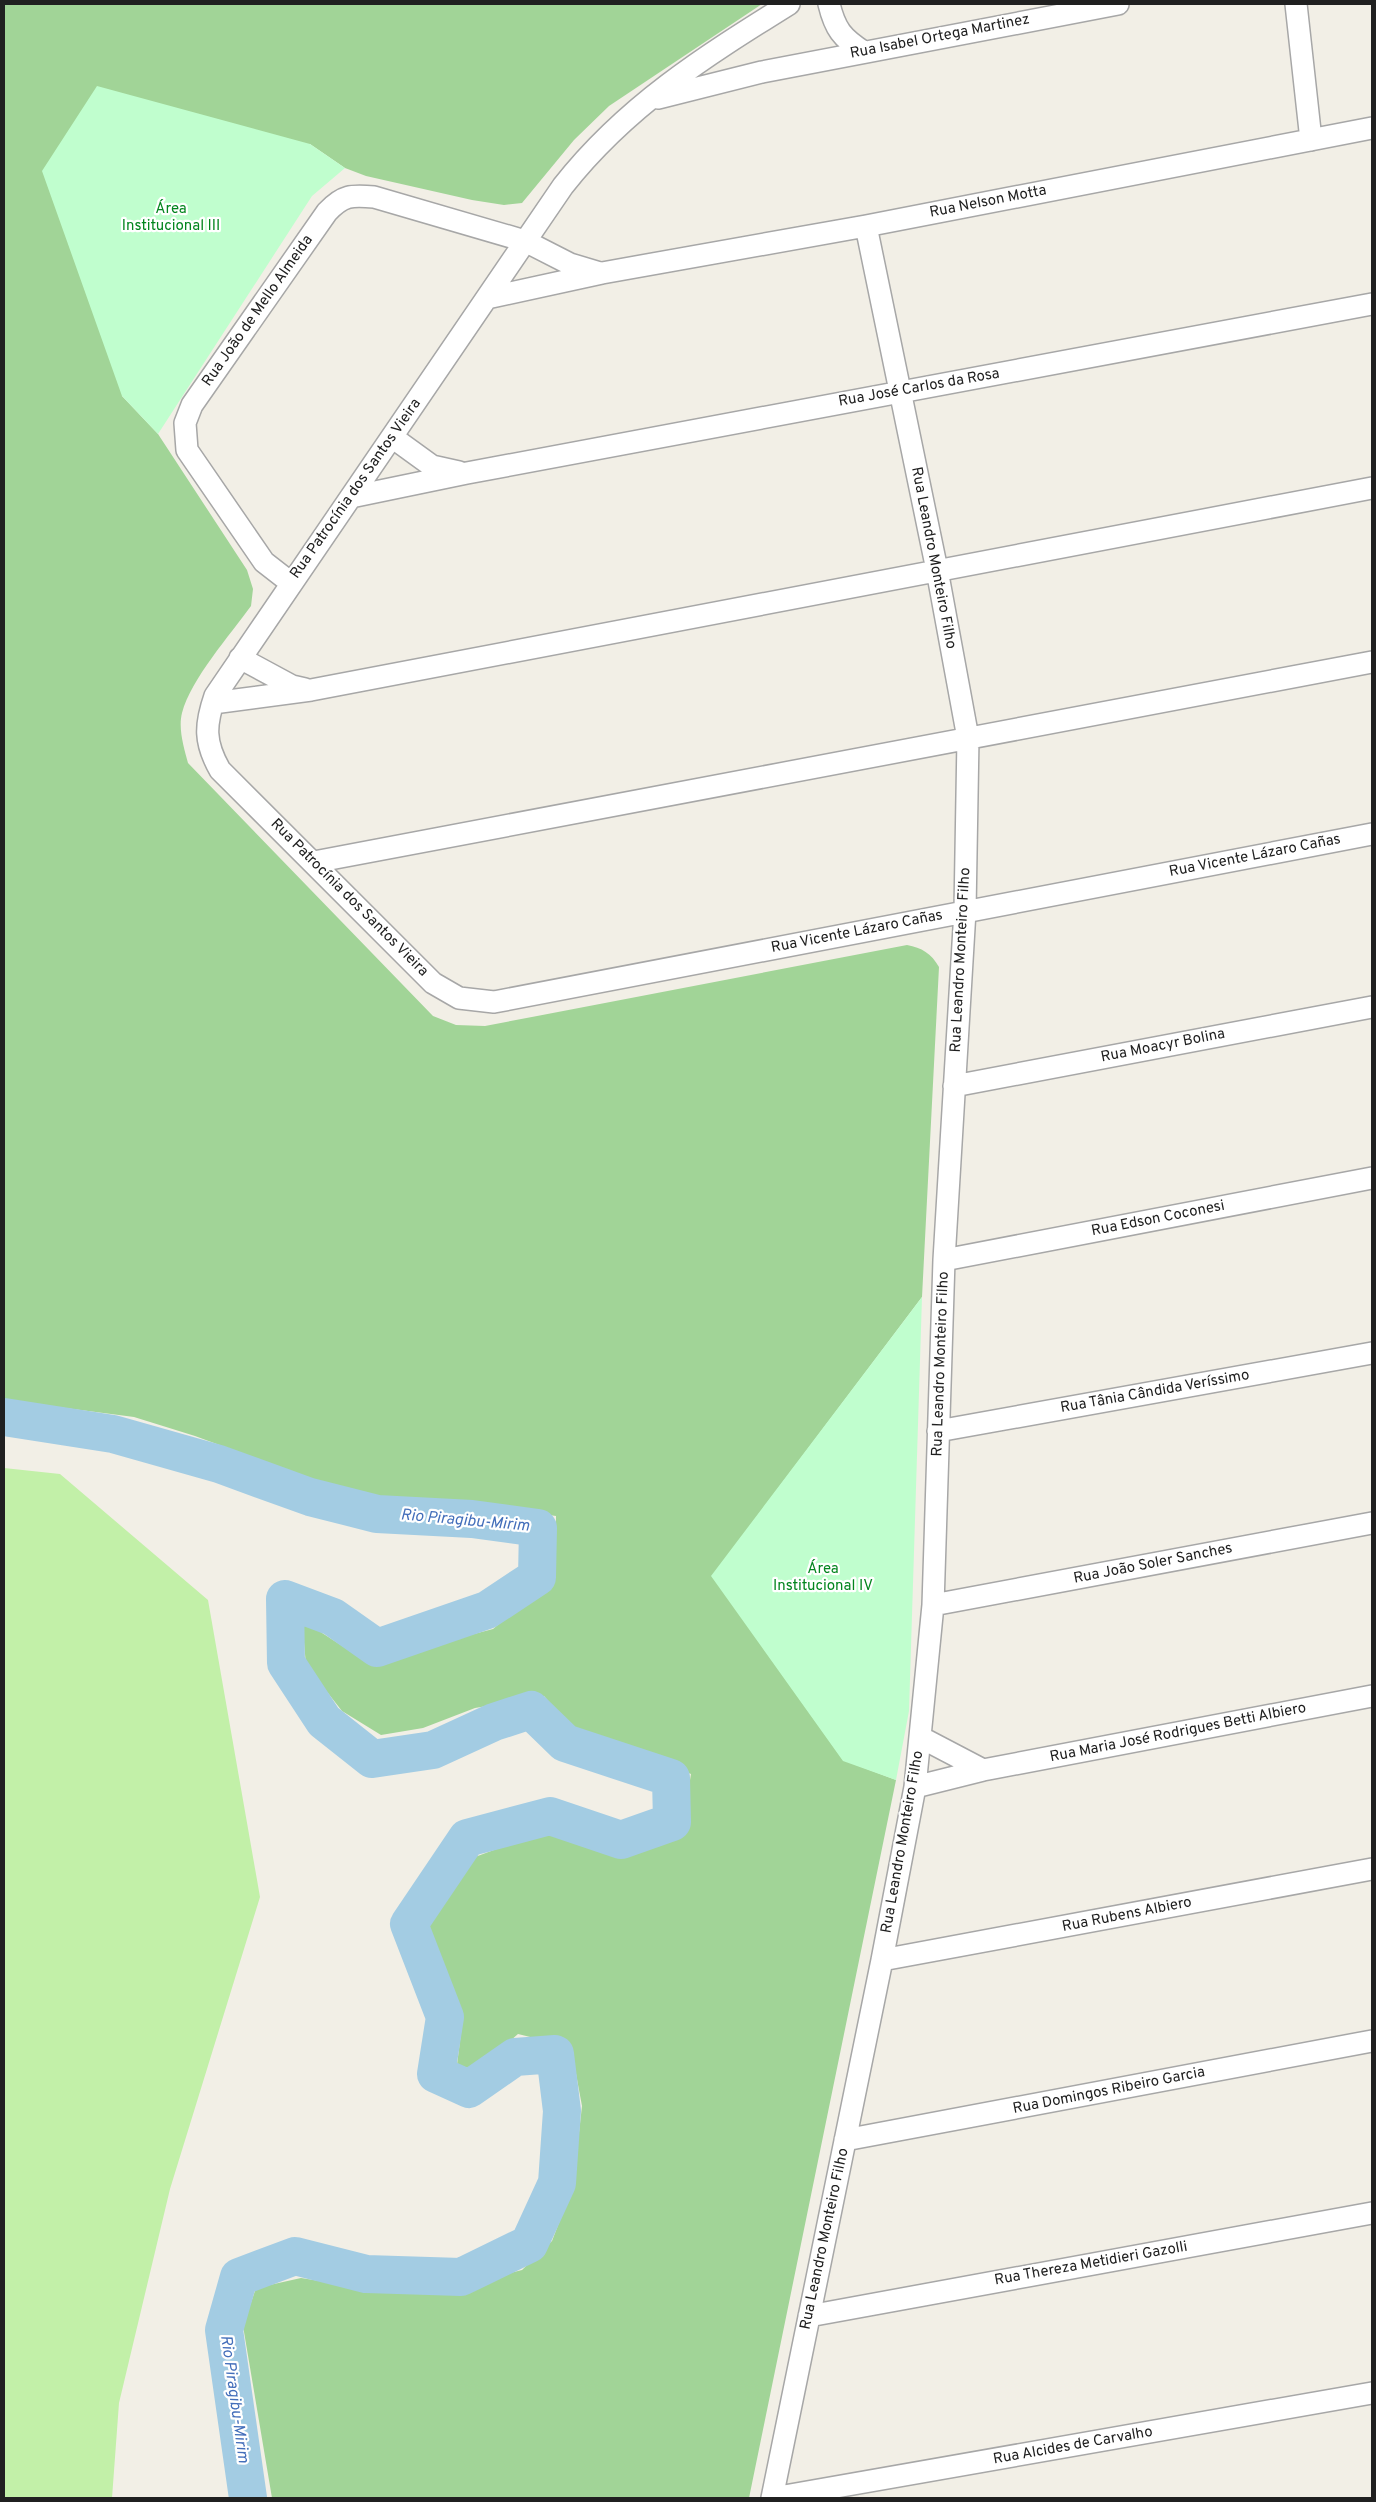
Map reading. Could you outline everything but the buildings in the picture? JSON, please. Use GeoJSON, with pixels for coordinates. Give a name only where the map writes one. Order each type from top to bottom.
{"type":"FeatureCollection","features":[{"type":"Feature","properties":{"kind":"street","name":"Rua Patrocínia dos Santos Vieira"},"geometry":{"type":"LineString","coordinates":[[459,998],[433,983],[220,770],[210,753],[207,734],[208,717],[212,703],[291,583],[563,186],[586,156],[619,123],[646,100],[789,4]]}},
{"type":"Feature","properties":{"kind":"street"},"geometry":{"type":"LineString","coordinates":[[829,4],[832,19],[841,35],[864,52]]}},
{"type":"Feature","properties":{"kind":"street","name":"Rua Isabel Ortega Martinez"},"geometry":{"type":"LineString","coordinates":[[646,100],[762,72],[1118,4]]}},
{"type":"Feature","properties":{"kind":"street"},"geometry":{"type":"LineString","coordinates":[[1296,4],[1311,140]]}},
{"type":"Feature","properties":{"kind":"street","name":"Rua Isabel Ortega Martinez"},"geometry":{"type":"LineString","coordinates":[[696,66],[762,72]]}},
{"type":"Feature","properties":{"kind":"street","name":"Rua Nelson Motta"},"geometry":{"type":"LineString","coordinates":[[487,298],[602,273],[866,226],[1372,128]]}},
{"type":"Feature","properties":{"kind":"street","name":"Rua João de Mello Almeida"},"geometry":{"type":"LineString","coordinates":[[291,583],[264,562],[187,450],[185,423],[192,405],[327,212],[338,200],[354,195],[374,197],[526,241]]}},
{"type":"Feature","properties":{"kind":"street","name":"Rua Leandro Monteiro Filho"},"geometry":{"type":"LineString","coordinates":[[772,2498],[882,1960],[915,1787],[933,1605],[944,1260],[965,911],[968,738],[937,570],[866,226]]}},
{"type":"Feature","properties":{"kind":"street","name":"Rua Nelson Motta"},"geometry":{"type":"LineString","coordinates":[[526,241],[570,264],[602,273]]}},
{"type":"Feature","properties":{"kind":"street","name":"Rua José Carlos da Rosa"},"geometry":{"type":"LineString","coordinates":[[351,497],[467,473],[899,391],[1372,304]]}},
{"type":"Feature","properties":{"kind":"street","name":"Rua José Carlos da Rosa"},"geometry":{"type":"LineString","coordinates":[[392,437],[432,466],[450,472],[467,473]]}},
{"type":"Feature","properties":{"kind":"street"},"geometry":{"type":"LineString","coordinates":[[212,703],[311,690],[1372,488]]}},
{"type":"Feature","properties":{"kind":"street"},"geometry":{"type":"LineString","coordinates":[[240,658],[292,686],[311,690]]}},
{"type":"Feature","properties":{"kind":"street"},"geometry":{"type":"LineString","coordinates":[[314,862],[1372,662]]}},
{"type":"Feature","properties":{"kind":"street","name":"Rua Vicente Lázaro Cañas"},"geometry":{"type":"LineString","coordinates":[[459,998],[494,1002],[1372,834]]}},
{"type":"Feature","properties":{"kind":"street","name":"Rua Moacyr Bolina"},"geometry":{"type":"LineString","coordinates":[[954,1086],[1372,1007]]}},
{"type":"Feature","properties":{"kind":"street","name":"Rua Edson Coconesi"},"geometry":{"type":"LineString","coordinates":[[944,1260],[1372,1178]]}},
{"type":"Feature","properties":{"kind":"street","name":"Rua Tânia Cândida Veríssimo"},"geometry":{"type":"LineString","coordinates":[[938,1431],[1372,1353]]}},
{"type":"Feature","properties":{"kind":"street","name":"Rua João Soler Sanches"},"geometry":{"type":"LineString","coordinates":[[933,1605],[1372,1523]]}},
{"type":"Feature","properties":{"kind":"street","name":"Rua Maria José Rodrigues Betti Albiero"},"geometry":{"type":"LineString","coordinates":[[915,1787],[983,1770],[1372,1696]]}},
{"type":"Feature","properties":{"kind":"street"},"geometry":{"type":"LineString","coordinates":[[920,1737],[983,1770]]}},
{"type":"Feature","properties":{"kind":"street","name":"Rua Rubens Albiero"},"geometry":{"type":"LineString","coordinates":[[882,1960],[1372,1869]]}},
{"type":"Feature","properties":{"kind":"street","name":"Rua Domingos Ribeiro Garcia"},"geometry":{"type":"LineString","coordinates":[[845,2140],[1372,2041]]}},
{"type":"Feature","properties":{"kind":"street","name":"Rua Thereza Metidieri Gazolli"},"geometry":{"type":"LineString","coordinates":[[809,2316],[1372,2213]]}},
{"type":"Feature","properties":{"kind":"street","name":"Rua Alcides de Carvalho"},"geometry":{"type":"LineString","coordinates":[[772,2498],[1372,2393]]}},
{"type":"Feature","properties":{"kind":"green space"},"geometry":{"type":"Polygon","coordinates":[[[4,4],[762,4],[609,106],[574,140],[522,203],[504,205],[472,200],[366,176],[345,168],[310,144],[122,396],[158,434],[247,570],[253,589],[251,606],[202,672],[182,713],[182,738],[188,763],[433,1016],[456,1025],[485,1026],[907,945],[926,952],[939,967],[922,1297],[712,1576],[843,1760],[896,1780],[749,2498],[272,2498],[243,2326],[256,2288],[301,2278],[376,2290],[445,2289],[522,2270],[552,2241],[573,2186],[582,2106],[571,2047],[518,2034],[477,2070],[457,2065],[463,2017],[425,1929],[475,1857],[547,1830],[626,1854],[681,1835],[691,1774],[572,1730],[544,1696],[475,1708],[423,1728],[381,1735],[342,1711],[306,1665],[302,1620],[367,1662],[493,1629],[556,1576],[556,1516],[441,1499],[381,1499],[314,1480],[195,1436],[134,1417],[4,1400],[4,4]]]}},
{"type":"Feature","properties":{"kind":"green space","name":"Área Institucional III"},"geometry":{"type":"Polygon","coordinates":[[[97,86],[310,144],[345,168],[312,196],[158,434],[122,396],[42,171],[97,86]]]}},
{"type":"Feature","properties":{"kind":"green space","name":"Área Institucional IV"},"geometry":{"type":"Polygon","coordinates":[[[922,1297],[909,1711],[896,1780],[843,1761],[711,1576],[922,1297]]]}},
{"type":"Feature","properties":{"kind":"green space"},"geometry":{"type":"Polygon","coordinates":[[[4,1468],[60,1474],[208,1600],[260,1897],[170,2189],[119,2403],[112,2498],[4,2498],[4,1468]]]}},
{"type":"Feature","properties":{"kind":"waterway","name":"Rio Piragibu-Mirim"},"geometry":{"type":"LineString","coordinates":[[4,1417],[113,1434],[219,1464],[310,1497],[377,1514],[472,1519],[538,1528],[537,1577],[487,1610],[377,1648],[333,1617],[285,1599],[286,1663],[324,1721],[372,1759],[433,1750],[494,1722],[531,1710],[565,1743],[671,1778],[672,1822],[621,1840],[550,1816],[467,1838],[409,1924],[445,2017],[436,2074],[469,2089],[515,2057],[555,2054],[562,2111],[557,2183],[529,2244],[461,2277],[366,2274],[295,2256],[239,2277],[224,2330],[248,2498]]}}]}
